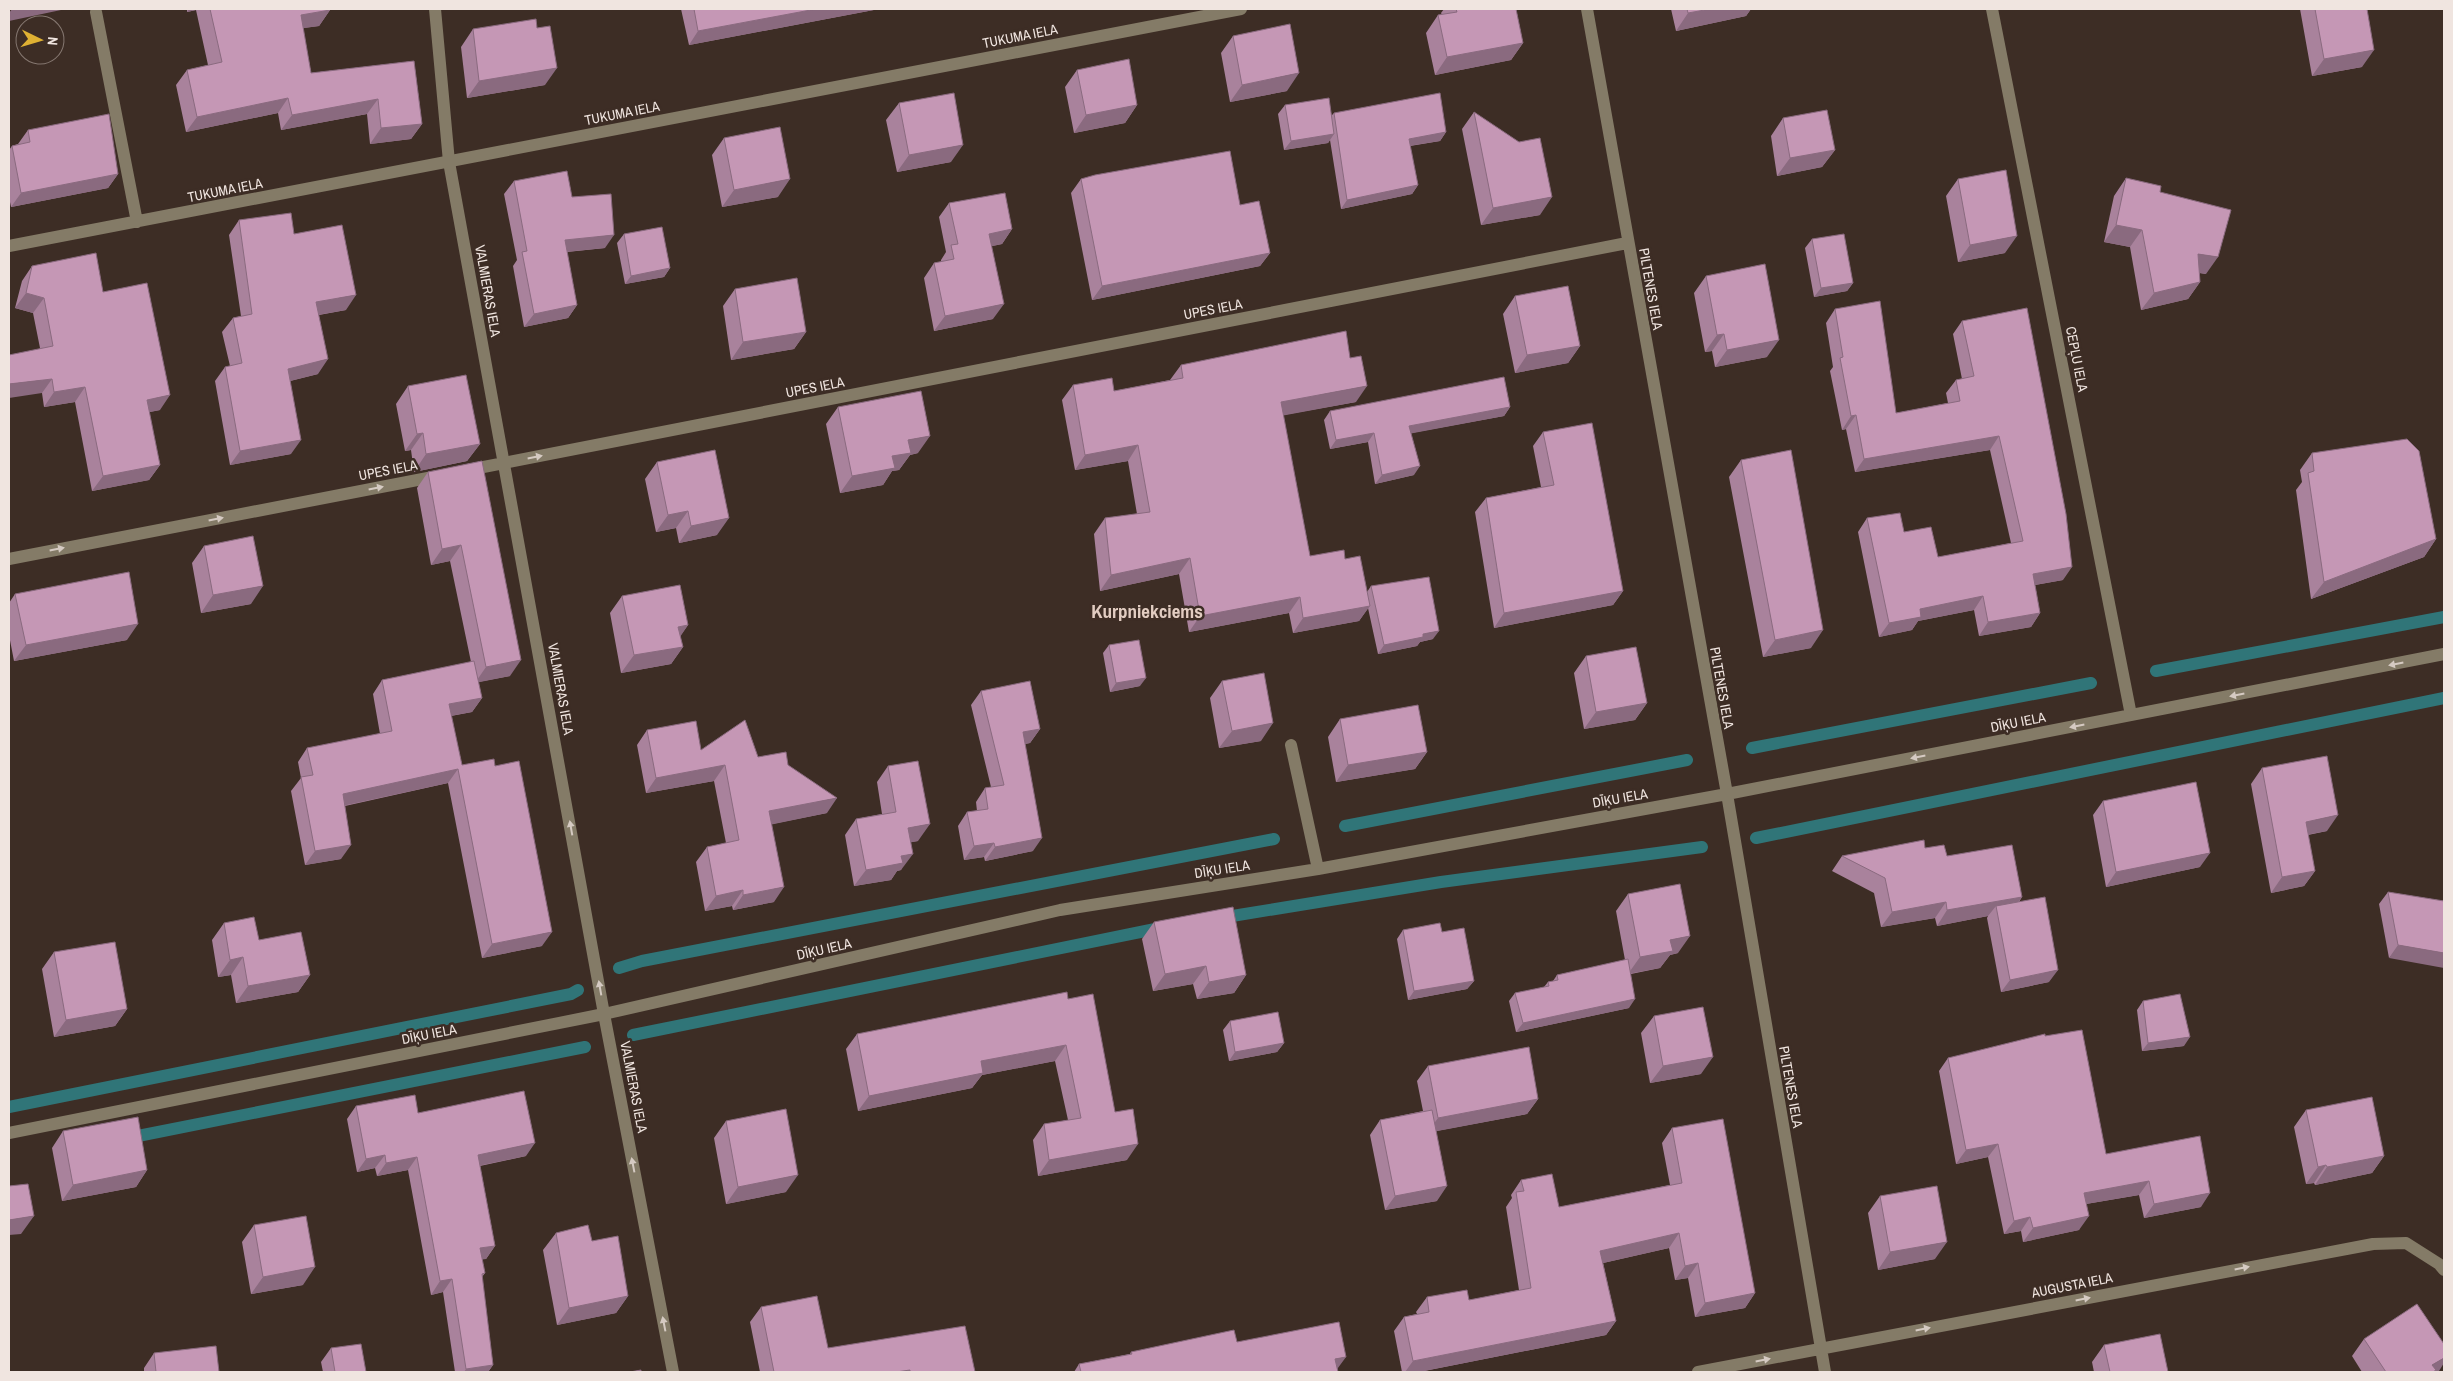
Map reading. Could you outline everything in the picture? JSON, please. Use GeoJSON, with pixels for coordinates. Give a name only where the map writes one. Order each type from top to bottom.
{"type":"FeatureCollection","features":[{"type":"Feature","properties":{"kind":"street","name":"VALMIERAS IELA"},"geometry":{"type":"LineString","coordinates":[[435,9],[449,162],[604,1014],[673,1372]]}},
{"type":"Feature","properties":{"kind":"street","name":"TUKUMA IELA"},"geometry":{"type":"LineString","coordinates":[[9,246],[1241,9]]}},
{"type":"Feature","properties":{"kind":"street","name":"PILTENES IELA"},"geometry":{"type":"LineString","coordinates":[[1587,9],[1627,243],[1727,794],[1824,1372]]}},
{"type":"Feature","properties":{"kind":"street","name":"CEPĻU IELA"},"geometry":{"type":"LineString","coordinates":[[1992,9],[2131,715]]}},
{"type":"Feature","properties":{"kind":"street"},"geometry":{"type":"LineString","coordinates":[[96,12],[137,222]]}},
{"type":"Feature","properties":{"kind":"street","name":"UPES IELA"},"geometry":{"type":"LineString","coordinates":[[9,558],[451,474],[1627,243]]}},
{"type":"Feature","properties":{"kind":"street","name":"DĪĶU IELA"},"geometry":{"type":"LineString","coordinates":[[9,1133],[604,1014],[1060,910],[1318,869],[1727,794],[2444,654]]}},
{"type":"Feature","properties":{"kind":"street"},"geometry":{"type":"LineString","coordinates":[[1292,745],[1318,869]]}},
{"type":"Feature","properties":{"kind":"street","name":"AUGUSTA IELA"},"geometry":{"type":"LineString","coordinates":[[1698,1372],[2372,1244],[2406,1243],[2439,1264],[2444,1270]]}},
{"type":"Feature","properties":{"kind":"building"},"geometry":{"type":"Polygon","coordinates":[[[210,9],[329,9],[301,15],[311,73],[414,61],[422,124],[381,128],[378,99],[292,115],[288,98],[197,117],[187,70],[222,62],[210,9]]]}},
{"type":"Feature","properties":{"kind":"building"},"geometry":{"type":"Polygon","coordinates":[[[694,9],[816,9],[698,31],[694,9]]]}},
{"type":"Feature","properties":{"kind":"building"},"geometry":{"type":"Polygon","coordinates":[[[1456,9],[1516,9],[1523,43],[1447,57],[1438,15],[1457,12],[1456,9]]]}},
{"type":"Feature","properties":{"kind":"building"},"geometry":{"type":"Polygon","coordinates":[[[1687,9],[1710,9],[1688,13],[1687,9]]]}},
{"type":"Feature","properties":{"kind":"building"},"geometry":{"type":"Polygon","coordinates":[[[2315,9],[2367,9],[2374,50],[2324,59],[2315,9]]]}},
{"type":"Feature","properties":{"kind":"building"},"geometry":{"type":"Polygon","coordinates":[[[536,19],[537,28],[550,26],[557,68],[479,81],[473,29],[536,19]]]}},
{"type":"Feature","properties":{"kind":"building"},"geometry":{"type":"Polygon","coordinates":[[[1290,24],[1299,73],[1242,85],[1233,36],[1290,24]]]}},
{"type":"Feature","properties":{"kind":"building"},"geometry":{"type":"Polygon","coordinates":[[[1129,59],[1137,105],[1086,115],[1077,70],[1129,59]]]}},
{"type":"Feature","properties":{"kind":"building"},"geometry":{"type":"Polygon","coordinates":[[[954,93],[963,145],[909,155],[899,103],[954,93]]]}},
{"type":"Feature","properties":{"kind":"building"},"geometry":{"type":"Polygon","coordinates":[[[1440,93],[1446,132],[1409,139],[1418,185],[1347,200],[1334,113],[1440,93]]]}},
{"type":"Feature","properties":{"kind":"building"},"geometry":{"type":"Polygon","coordinates":[[[1329,98],[1334,134],[1291,141],[1285,105],[1329,98]]]}},
{"type":"Feature","properties":{"kind":"building"},"geometry":{"type":"Polygon","coordinates":[[[1827,110],[1835,150],[1790,158],[1783,118],[1827,110]]]}},
{"type":"Feature","properties":{"kind":"building"},"geometry":{"type":"Polygon","coordinates":[[[1474,112],[1519,142],[1540,138],[1552,197],[1493,208],[1474,112]]]}},
{"type":"Feature","properties":{"kind":"building"},"geometry":{"type":"Polygon","coordinates":[[[109,114],[118,174],[21,193],[12,146],[30,142],[28,130],[109,114]]]}},
{"type":"Feature","properties":{"kind":"building"},"geometry":{"type":"Polygon","coordinates":[[[780,127],[790,179],[734,190],[724,138],[780,127]]]}},
{"type":"Feature","properties":{"kind":"building"},"geometry":{"type":"Polygon","coordinates":[[[1230,151],[1240,205],[1259,201],[1270,253],[1102,286],[1081,179],[1230,151]]]}},
{"type":"Feature","properties":{"kind":"building"},"geometry":{"type":"Polygon","coordinates":[[[2006,170],[2017,236],[1970,245],[1958,179],[2006,170]]]}},
{"type":"Feature","properties":{"kind":"building"},"geometry":{"type":"Polygon","coordinates":[[[567,171],[572,197],[611,194],[614,235],[565,240],[577,305],[534,314],[522,252],[527,251],[514,181],[567,171]]]}},
{"type":"Feature","properties":{"kind":"building"},"geometry":{"type":"Polygon","coordinates":[[[2126,178],[2161,186],[2160,192],[2231,210],[2218,257],[2198,254],[2200,282],[2154,293],[2142,230],[2116,225],[2126,178]]]}},
{"type":"Feature","properties":{"kind":"building"},"geometry":{"type":"Polygon","coordinates":[[[1005,193],[1012,229],[989,234],[1004,304],[945,316],[934,263],[954,259],[951,245],[958,244],[949,203],[1005,193]]]}},
{"type":"Feature","properties":{"kind":"building"},"geometry":{"type":"Polygon","coordinates":[[[291,213],[294,234],[342,225],[356,295],[316,302],[328,359],[288,369],[301,440],[240,451],[225,367],[242,363],[233,318],[252,314],[239,220],[291,213]]]}},
{"type":"Feature","properties":{"kind":"building"},"geometry":{"type":"Polygon","coordinates":[[[662,227],[670,268],[631,276],[624,234],[662,227]]]}},
{"type":"Feature","properties":{"kind":"building"},"geometry":{"type":"Polygon","coordinates":[[[1844,234],[1853,283],[1821,288],[1812,239],[1844,234]]]}},
{"type":"Feature","properties":{"kind":"building"},"geometry":{"type":"Polygon","coordinates":[[[96,253],[103,292],[147,283],[170,395],[147,400],[160,465],[103,476],[85,387],[54,392],[52,379],[9,384],[9,355],[53,346],[44,298],[26,293],[32,266],[96,253]]]}},
{"type":"Feature","properties":{"kind":"building"},"geometry":{"type":"Polygon","coordinates":[[[1765,264],[1779,340],[1727,350],[1724,334],[1717,335],[1706,276],[1765,264]]]}},
{"type":"Feature","properties":{"kind":"building"},"geometry":{"type":"Polygon","coordinates":[[[797,278],[806,332],[743,342],[735,289],[797,278]]]}},
{"type":"Feature","properties":{"kind":"building"},"geometry":{"type":"Polygon","coordinates":[[[1568,286],[1580,346],[1527,355],[1515,296],[1568,286]]]}},
{"type":"Feature","properties":{"kind":"building"},"geometry":{"type":"Polygon","coordinates":[[[1880,301],[1896,413],[1960,401],[1956,380],[1974,376],[1962,321],[2027,308],[2066,514],[2072,567],[2033,574],[2040,613],[1988,622],[1983,596],[1920,609],[1921,617],[1889,623],[1867,518],[1900,513],[1904,532],[1931,527],[1938,557],[2023,541],[1999,436],[1864,459],[1856,415],[1851,416],[1840,358],[1843,357],[1835,309],[1880,301]]]}},
{"type":"Feature","properties":{"kind":"building"},"geometry":{"type":"Polygon","coordinates":[[[1346,331],[1350,358],[1361,356],[1367,386],[1281,402],[1310,556],[1344,550],[1345,559],[1360,556],[1370,606],[1303,618],[1300,597],[1200,616],[1190,558],[1111,575],[1105,518],[1150,512],[1138,445],[1085,455],[1073,385],[1112,378],[1114,391],[1183,378],[1181,365],[1346,331]]]}},
{"type":"Feature","properties":{"kind":"building"},"geometry":{"type":"Polygon","coordinates":[[[466,375],[480,444],[426,454],[423,433],[417,434],[408,386],[466,375]]]}},
{"type":"Feature","properties":{"kind":"building"},"geometry":{"type":"Polygon","coordinates":[[[1504,377],[1510,407],[1409,426],[1420,466],[1382,475],[1374,433],[1336,440],[1330,411],[1504,377]]]}},
{"type":"Feature","properties":{"kind":"building"},"geometry":{"type":"Polygon","coordinates":[[[921,391],[930,436],[908,440],[911,453],[892,456],[895,468],[852,476],[838,407],[921,391]]]}},
{"type":"Feature","properties":{"kind":"building"},"geometry":{"type":"Polygon","coordinates":[[[1592,423],[1623,591],[1504,613],[1486,498],[1554,485],[1543,432],[1592,423]]]}},
{"type":"Feature","properties":{"kind":"building"},"geometry":{"type":"Polygon","coordinates":[[[2407,439],[2419,451],[2436,539],[2324,582],[2308,473],[2314,471],[2312,453],[2407,439]]]}},
{"type":"Feature","properties":{"kind":"building"},"geometry":{"type":"Polygon","coordinates":[[[715,450],[729,518],[691,526],[688,511],[668,515],[657,462],[715,450]]]}},
{"type":"Feature","properties":{"kind":"building"},"geometry":{"type":"Polygon","coordinates":[[[1791,450],[1823,630],[1775,640],[1741,460],[1791,450]]]}},
{"type":"Feature","properties":{"kind":"building"},"geometry":{"type":"Polygon","coordinates":[[[482,461],[521,660],[486,667],[461,545],[442,549],[428,472],[482,461]]]}},
{"type":"Feature","properties":{"kind":"building"},"geometry":{"type":"Polygon","coordinates":[[[253,536],[263,586],[213,595],[204,546],[253,536]]]}},
{"type":"Feature","properties":{"kind":"building"},"geometry":{"type":"Polygon","coordinates":[[[129,572],[138,624],[26,645],[15,594],[129,572]]]}},
{"type":"Feature","properties":{"kind":"building"},"geometry":{"type":"Polygon","coordinates":[[[1429,577],[1439,631],[1423,634],[1423,637],[1384,645],[1371,586],[1429,577]]]}},
{"type":"Feature","properties":{"kind":"building"},"geometry":{"type":"Polygon","coordinates":[[[680,585],[688,625],[678,627],[683,647],[634,655],[622,596],[680,585]]]}},
{"type":"Feature","properties":{"kind":"building"},"geometry":{"type":"Polygon","coordinates":[[[1139,640],[1146,678],[1116,683],[1109,645],[1139,640]]]}},
{"type":"Feature","properties":{"kind":"building"},"geometry":{"type":"Polygon","coordinates":[[[1636,647],[1647,703],[1596,712],[1586,656],[1636,647]]]}},
{"type":"Feature","properties":{"kind":"building"},"geometry":{"type":"Polygon","coordinates":[[[474,661],[482,698],[449,704],[462,765],[494,759],[495,766],[519,761],[552,932],[492,944],[458,769],[343,794],[351,845],[315,851],[301,777],[313,775],[307,748],[392,731],[382,680],[474,661]]]}},
{"type":"Feature","properties":{"kind":"building"},"geometry":{"type":"Polygon","coordinates":[[[1264,673],[1273,723],[1232,731],[1222,681],[1264,673]]]}},
{"type":"Feature","properties":{"kind":"building"},"geometry":{"type":"Polygon","coordinates":[[[1030,681],[1040,729],[1023,732],[1042,838],[995,847],[994,843],[974,846],[967,812],[988,809],[985,788],[1004,785],[981,691],[1030,681]]]}},
{"type":"Feature","properties":{"kind":"building"},"geometry":{"type":"Polygon","coordinates":[[[1418,705],[1427,752],[1348,765],[1340,719],[1418,705]]]}},
{"type":"Feature","properties":{"kind":"building"},"geometry":{"type":"Polygon","coordinates":[[[745,720],[758,757],[786,752],[788,765],[837,798],[769,811],[784,887],[743,895],[743,890],[716,896],[707,847],[739,840],[725,765],[656,778],[647,730],[696,721],[701,750],[745,720]]]}},
{"type":"Feature","properties":{"kind":"building"},"geometry":{"type":"Polygon","coordinates":[[[2327,756],[2338,815],[2306,822],[2315,871],[2282,877],[2262,768],[2327,756]]]}},
{"type":"Feature","properties":{"kind":"building"},"geometry":{"type":"Polygon","coordinates":[[[918,761],[930,824],[908,828],[913,854],[901,856],[903,863],[866,870],[856,819],[896,812],[888,766],[918,761]]]}},
{"type":"Feature","properties":{"kind":"building"},"geometry":{"type":"Polygon","coordinates":[[[2196,782],[2210,853],[2116,872],[2103,801],[2196,782]]]}},
{"type":"Feature","properties":{"kind":"building"},"geometry":{"type":"Polygon","coordinates":[[[1924,840],[1925,848],[1944,845],[1947,856],[2012,845],[2022,897],[1947,910],[1946,902],[1892,912],[1885,878],[1842,856],[1924,840]]]}},
{"type":"Feature","properties":{"kind":"building"},"geometry":{"type":"Polygon","coordinates":[[[1680,884],[1690,936],[1670,940],[1673,951],[1640,957],[1628,894],[1680,884]]]}},
{"type":"Feature","properties":{"kind":"building"},"geometry":{"type":"Polygon","coordinates":[[[2388,892],[2444,901],[2444,953],[2398,945],[2388,892]]]}},
{"type":"Feature","properties":{"kind":"building"},"geometry":{"type":"Polygon","coordinates":[[[2045,897],[2058,970],[2010,980],[1996,906],[2045,897]]]}},
{"type":"Feature","properties":{"kind":"building"},"geometry":{"type":"Polygon","coordinates":[[[1233,907],[1246,975],[1209,982],[1206,966],[1165,974],[1154,922],[1233,907]]]}},
{"type":"Feature","properties":{"kind":"building"},"geometry":{"type":"Polygon","coordinates":[[[254,917],[259,940],[301,932],[310,975],[248,986],[243,957],[230,960],[224,923],[254,917]]]}},
{"type":"Feature","properties":{"kind":"building"},"geometry":{"type":"Polygon","coordinates":[[[1440,923],[1442,932],[1464,928],[1474,981],[1414,991],[1403,930],[1440,923]]]}},
{"type":"Feature","properties":{"kind":"building"},"geometry":{"type":"Polygon","coordinates":[[[115,942],[127,1009],[66,1020],[54,952],[115,942]]]}},
{"type":"Feature","properties":{"kind":"building"},"geometry":{"type":"Polygon","coordinates":[[[1628,959],[1635,999],[1523,1023],[1515,993],[1549,986],[1548,982],[1558,980],[1557,975],[1628,959]]]}},
{"type":"Feature","properties":{"kind":"building"},"geometry":{"type":"Polygon","coordinates":[[[1067,992],[1068,999],[1093,994],[1115,1112],[1133,1109],[1138,1144],[1049,1160],[1044,1124],[1081,1118],[1066,1045],[981,1061],[983,1073],[869,1096],[857,1034],[1067,992]]]}},
{"type":"Feature","properties":{"kind":"building"},"geometry":{"type":"Polygon","coordinates":[[[2180,994],[2190,1037],[2148,1043],[2143,1001],[2180,994]]]}},
{"type":"Feature","properties":{"kind":"building"},"geometry":{"type":"Polygon","coordinates":[[[1703,1007],[1713,1057],[1663,1066],[1654,1016],[1703,1007]]]}},
{"type":"Feature","properties":{"kind":"building"},"geometry":{"type":"Polygon","coordinates":[[[1278,1012],[1284,1043],[1235,1052],[1230,1021],[1278,1012]]]}},
{"type":"Feature","properties":{"kind":"building"},"geometry":{"type":"Polygon","coordinates":[[[2082,1030],[2106,1154],[2200,1136],[2210,1193],[2154,1204],[2149,1181],[2084,1193],[2089,1216],[2033,1228],[2030,1217],[2014,1221],[1998,1144],[1966,1150],[1948,1058],[2045,1034],[2045,1036],[2082,1030]]]}},
{"type":"Feature","properties":{"kind":"building"},"geometry":{"type":"Polygon","coordinates":[[[1529,1047],[1538,1099],[1438,1118],[1428,1066],[1529,1047]]]}},
{"type":"Feature","properties":{"kind":"building"},"geometry":{"type":"Polygon","coordinates":[[[524,1091],[535,1143],[478,1155],[495,1246],[480,1248],[485,1273],[482,1274],[493,1365],[466,1369],[452,1279],[440,1281],[417,1157],[386,1163],[385,1155],[366,1159],[356,1106],[415,1095],[418,1113],[524,1091]]]}},
{"type":"Feature","properties":{"kind":"building"},"geometry":{"type":"Polygon","coordinates":[[[2372,1097],[2384,1156],[2318,1167],[2306,1110],[2372,1097]]]}},
{"type":"Feature","properties":{"kind":"building"},"geometry":{"type":"Polygon","coordinates":[[[786,1109],[798,1175],[738,1187],[726,1121],[786,1109]]]}},
{"type":"Feature","properties":{"kind":"building"},"geometry":{"type":"Polygon","coordinates":[[[1432,1110],[1447,1186],[1395,1196],[1380,1120],[1432,1110]]]}},
{"type":"Feature","properties":{"kind":"building"},"geometry":{"type":"Polygon","coordinates":[[[138,1117],[147,1170],[73,1185],[63,1131],[138,1117]]]}},
{"type":"Feature","properties":{"kind":"building"},"geometry":{"type":"Polygon","coordinates":[[[1723,1119],[1755,1293],[1705,1303],[1698,1263],[1685,1266],[1679,1233],[1600,1251],[1616,1321],[1413,1361],[1404,1317],[1429,1312],[1427,1297],[1467,1290],[1469,1300],[1531,1288],[1516,1192],[1524,1191],[1521,1180],[1552,1174],[1559,1207],[1682,1183],[1672,1128],[1723,1119]]]}},
{"type":"Feature","properties":{"kind":"building"},"geometry":{"type":"Polygon","coordinates":[[[28,1184],[34,1216],[9,1220],[9,1186],[28,1184]]]}},
{"type":"Feature","properties":{"kind":"building"},"geometry":{"type":"Polygon","coordinates":[[[1937,1186],[1947,1242],[1890,1252],[1880,1196],[1937,1186]]]}},
{"type":"Feature","properties":{"kind":"building"},"geometry":{"type":"Polygon","coordinates":[[[306,1216],[315,1267],[263,1277],[254,1225],[306,1216]]]}},
{"type":"Feature","properties":{"kind":"building"},"geometry":{"type":"Polygon","coordinates":[[[588,1225],[592,1241],[618,1236],[628,1296],[569,1308],[556,1233],[588,1225]]]}},
{"type":"Feature","properties":{"kind":"building"},"geometry":{"type":"Polygon","coordinates":[[[817,1296],[828,1348],[965,1326],[975,1372],[910,1372],[910,1370],[896,1372],[774,1372],[761,1307],[817,1296]]]}},
{"type":"Feature","properties":{"kind":"building"},"geometry":{"type":"Polygon","coordinates":[[[2417,1304],[2444,1344],[2444,1358],[2432,1365],[2436,1370],[2433,1372],[2386,1372],[2364,1339],[2417,1304]]]}},
{"type":"Feature","properties":{"kind":"building"},"geometry":{"type":"Polygon","coordinates":[[[1339,1322],[1346,1357],[1335,1359],[1338,1372],[1081,1372],[1079,1364],[1132,1354],[1131,1352],[1234,1330],[1237,1342],[1339,1322]]]}},
{"type":"Feature","properties":{"kind":"building"},"geometry":{"type":"Polygon","coordinates":[[[2160,1334],[2168,1372],[2110,1372],[2104,1345],[2160,1334]]]}},
{"type":"Feature","properties":{"kind":"building"},"geometry":{"type":"Polygon","coordinates":[[[361,1344],[366,1372],[335,1372],[331,1348],[361,1344]]]}},
{"type":"Feature","properties":{"kind":"building"},"geometry":{"type":"Polygon","coordinates":[[[216,1346],[219,1372],[156,1372],[154,1353],[216,1346]]]}},
{"type":"Feature","properties":{"kind":"waterway"},"geometry":{"type":"LineString","coordinates":[[2156,671],[2444,617]]}},
{"type":"Feature","properties":{"kind":"waterway"},"geometry":{"type":"LineString","coordinates":[[1752,748],[2091,683]]}},
{"type":"Feature","properties":{"kind":"waterway"},"geometry":{"type":"LineString","coordinates":[[1756,838],[2444,698]]}},
{"type":"Feature","properties":{"kind":"waterway"},"geometry":{"type":"LineString","coordinates":[[1345,826],[1687,760]]}},
{"type":"Feature","properties":{"kind":"waterway"},"geometry":{"type":"LineString","coordinates":[[619,968],[642,961],[1274,839]]}},
{"type":"Feature","properties":{"kind":"waterway"},"geometry":{"type":"LineString","coordinates":[[1220,918],[1441,882],[1702,847]]}},
{"type":"Feature","properties":{"kind":"waterway"},"geometry":{"type":"LineString","coordinates":[[633,1035],[1165,927]]}},
{"type":"Feature","properties":{"kind":"waterway"},"geometry":{"type":"LineString","coordinates":[[9,1107],[571,994],[578,990]]}},
{"type":"Feature","properties":{"kind":"waterway"},"geometry":{"type":"LineString","coordinates":[[138,1136],[585,1047]]}},
{"type":"Feature","properties":{"kind":"district","name":"Kurpniekciems"},"geometry":{"type":"Point","coordinates":[1147,611]}}]}
